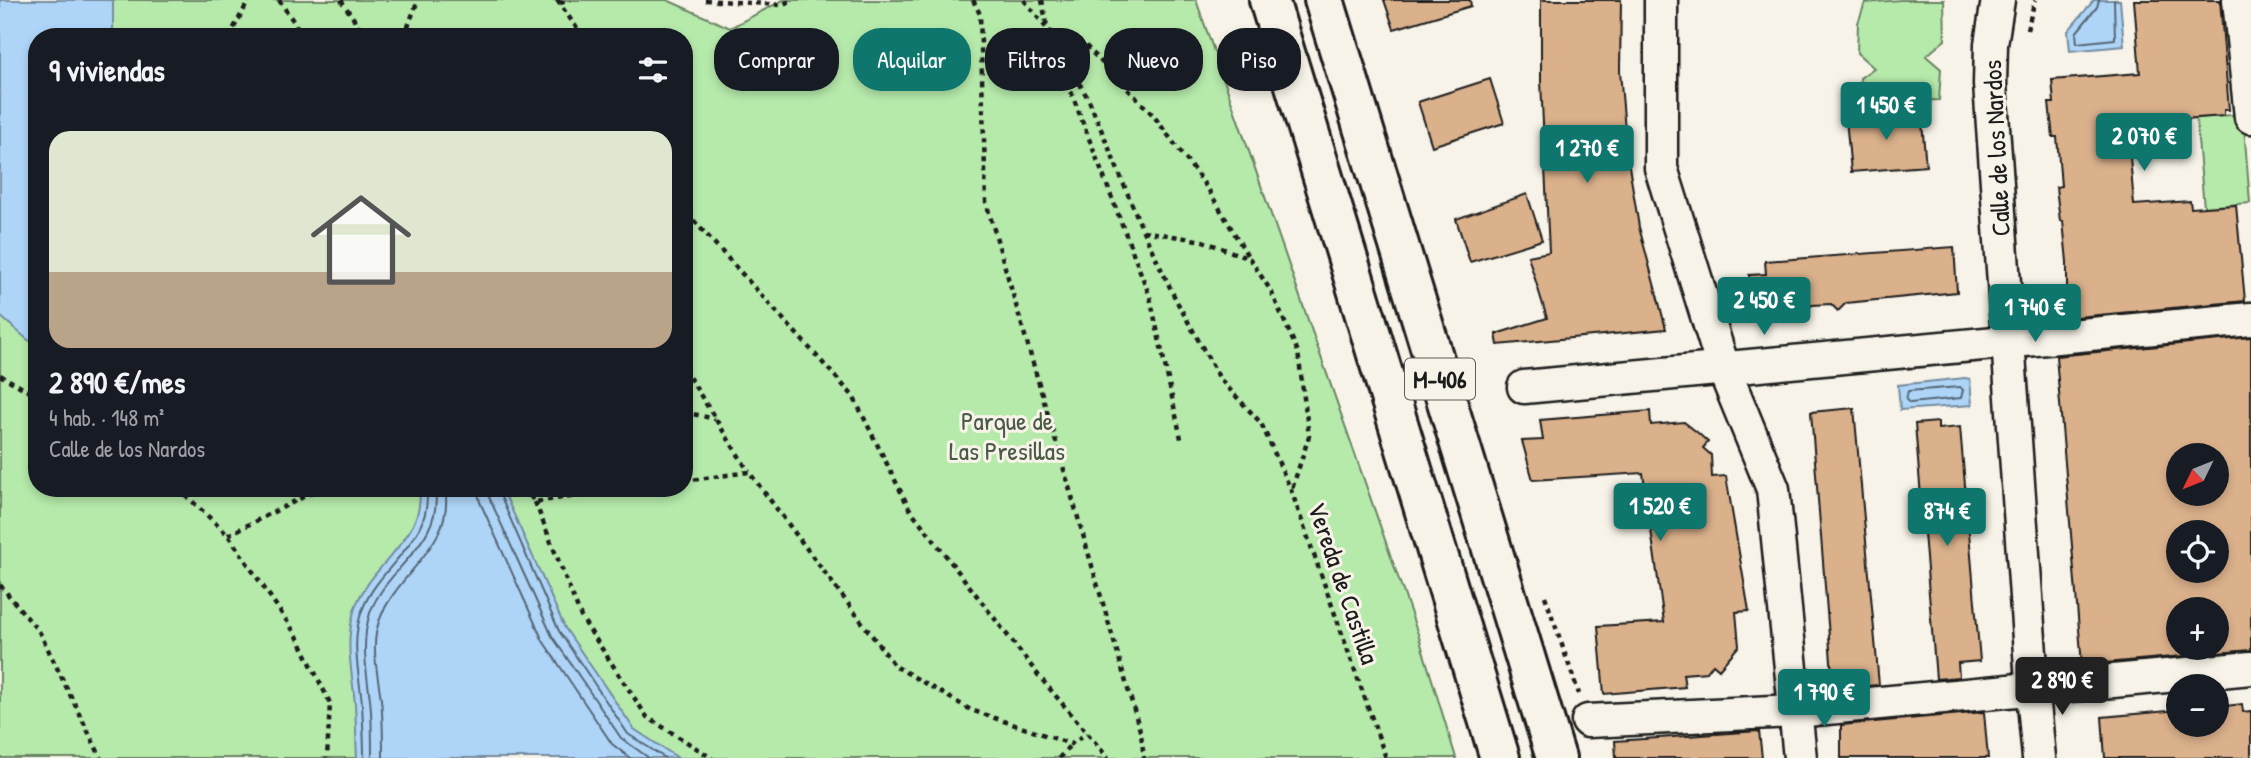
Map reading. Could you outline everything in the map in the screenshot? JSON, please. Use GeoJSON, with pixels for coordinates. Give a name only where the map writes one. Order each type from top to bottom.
{"type":"FeatureCollection","features":[{"type":"Feature","properties":{"kind":"highway","name":"M-406"},"geometry":{"type":"LineString","coordinates":[[1269,0],[1500,758]]}},
{"type":"Feature","properties":{"kind":"highway","name":"M-406"},"geometry":{"type":"LineString","coordinates":[[1324,0],[1556,758]]}},
{"type":"Feature","properties":{"kind":"street"},"geometry":{"type":"LineString","coordinates":[[1661,0],[1661,168],[1723,367],[1773,489],[1800,758]]}},
{"type":"Feature","properties":{"kind":"street","name":"Calle de los Nardos"},"geometry":{"type":"LineString","coordinates":[[1998,0],[1990,44],[1990,84],[2039,758]]}},
{"type":"Feature","properties":{"kind":"street"},"geometry":{"type":"LineString","coordinates":[[2239,0],[2251,117]]}},
{"type":"Feature","properties":{"kind":"street"},"geometry":{"type":"LineString","coordinates":[[1524,387],[1723,367],[2009,344],[2251,319]]}},
{"type":"Feature","properties":{"kind":"street"},"geometry":{"type":"LineString","coordinates":[[1588,721],[1796,711],[2251,668]]}},
{"type":"Feature","properties":{"kind":"path"},"geometry":{"type":"LineString","coordinates":[[234,28],[249,0]]}},
{"type":"Feature","properties":{"kind":"path"},"geometry":{"type":"LineString","coordinates":[[279,0],[298,28]]}},
{"type":"Feature","properties":{"kind":"path"},"geometry":{"type":"LineString","coordinates":[[341,0],[360,28]]}},
{"type":"Feature","properties":{"kind":"path"},"geometry":{"type":"LineString","coordinates":[[407,28],[418,0]]}},
{"type":"Feature","properties":{"kind":"path"},"geometry":{"type":"LineString","coordinates":[[569,0],[559,2],[577,28]]}},
{"type":"Feature","properties":{"kind":"path"},"geometry":{"type":"LineString","coordinates":[[705,0],[781,5],[793,0]]}},
{"type":"Feature","properties":{"kind":"path"},"geometry":{"type":"LineString","coordinates":[[973,0],[980,14],[986,202],[1141,734],[1144,758]]}},
{"type":"Feature","properties":{"kind":"path"},"geometry":{"type":"LineString","coordinates":[[1024,0],[1046,28]]}},
{"type":"Feature","properties":{"kind":"path"},"geometry":{"type":"LineString","coordinates":[[1042,0],[1048,28]]}},
{"type":"Feature","properties":{"kind":"path","name":"Vereda de Castilla"},"geometry":{"type":"LineString","coordinates":[[1090,50],[1153,115],[1208,189],[1271,291],[1298,352],[1309,436],[1291,490],[1385,758]]}},
{"type":"Feature","properties":{"kind":"path"},"geometry":{"type":"LineString","coordinates":[[1071,91],[1150,297],[1182,443]]}},
{"type":"Feature","properties":{"kind":"path"},"geometry":{"type":"LineString","coordinates":[[1084,91],[1143,232],[1176,300],[1220,379],[1261,423],[1291,490]]}},
{"type":"Feature","properties":{"kind":"path"},"geometry":{"type":"LineString","coordinates":[[693,219],[853,396],[909,509],[1039,676],[1108,758]]}},
{"type":"Feature","properties":{"kind":"path"},"geometry":{"type":"LineString","coordinates":[[1143,232],[1203,242],[1250,259]]}},
{"type":"Feature","properties":{"kind":"path"},"geometry":{"type":"LineString","coordinates":[[0,375],[28,391]]}},
{"type":"Feature","properties":{"kind":"path"},"geometry":{"type":"LineString","coordinates":[[693,383],[749,472],[895,666],[971,710],[1071,744]]}},
{"type":"Feature","properties":{"kind":"path"},"geometry":{"type":"LineString","coordinates":[[693,414],[716,419]]}},
{"type":"Feature","properties":{"kind":"path"},"geometry":{"type":"LineString","coordinates":[[693,480],[749,472]]}},
{"type":"Feature","properties":{"kind":"path"},"geometry":{"type":"LineString","coordinates":[[188,497],[228,535],[297,636],[330,703],[327,758]]}},
{"type":"Feature","properties":{"kind":"path"},"geometry":{"type":"LineString","coordinates":[[228,535],[303,497]]}},
{"type":"Feature","properties":{"kind":"path"},"geometry":{"type":"LineString","coordinates":[[531,497],[581,617],[647,717],[712,758]]}},
{"type":"Feature","properties":{"kind":"path"},"geometry":{"type":"LineString","coordinates":[[535,502],[570,497]]}},
{"type":"Feature","properties":{"kind":"path"},"geometry":{"type":"LineString","coordinates":[[0,585],[40,633],[101,758]]}},
{"type":"Feature","properties":{"kind":"path"},"geometry":{"type":"LineString","coordinates":[[1059,758],[1071,744],[1087,733]]}},
{"type":"Feature","properties":{"kind":"green space","name":"Parque de Las Presillas"},"geometry":{"type":"Polygon","coordinates":[[[0,0],[667,0],[730,28],[783,0],[1196,0],[1217,60],[1217,91],[1228,91],[1418,634],[1456,758],[0,758],[0,0]]]}},
{"type":"Feature","properties":{"kind":"green space"},"geometry":{"type":"Polygon","coordinates":[[[1944,0],[1945,40],[1926,56],[1941,69],[1939,100],[1865,103],[1860,78],[1874,68],[1857,53],[1858,23],[1865,3],[1944,0]]]}},
{"type":"Feature","properties":{"kind":"green space"},"geometry":{"type":"Polygon","coordinates":[[[2243,114],[2250,203],[2204,207],[2196,118],[2243,114]]]}},
{"type":"Feature","properties":{"kind":"water"},"geometry":{"type":"Polygon","coordinates":[[[0,0],[113,0],[113,28],[28,28],[28,340],[0,316],[0,0]]]}},
{"type":"Feature","properties":{"kind":"water"},"geometry":{"type":"Polygon","coordinates":[[[2094,0],[2120,0],[2124,46],[2070,51],[2068,31],[2094,0]]]}},
{"type":"Feature","properties":{"kind":"water"},"geometry":{"type":"Polygon","coordinates":[[[1970,379],[1972,405],[1900,410],[1898,385],[1970,379]]]}},
{"type":"Feature","properties":{"kind":"water"},"geometry":{"type":"Polygon","coordinates":[[[419,497],[506,497],[565,628],[634,729],[678,758],[357,758],[350,656],[350,633],[355,608],[362,592],[406,536],[419,506],[419,497]]]}},
{"type":"Feature","properties":{"kind":"building"},"geometry":{"type":"Polygon","coordinates":[[[1384,0],[1470,0],[1471,6],[1394,29],[1384,0]]]}},
{"type":"Feature","properties":{"kind":"building"},"geometry":{"type":"Polygon","coordinates":[[[1541,0],[1621,0],[1620,71],[1627,154],[1639,227],[1666,329],[1498,345],[1496,334],[1547,318],[1528,256],[1549,252],[1541,81],[1541,0]]]}},
{"type":"Feature","properties":{"kind":"building"},"geometry":{"type":"Polygon","coordinates":[[[2134,0],[2220,0],[2229,110],[2224,110],[2224,116],[2184,119],[2186,139],[2129,144],[2134,205],[2190,201],[2191,208],[2236,205],[2245,301],[2067,318],[2067,262],[2056,187],[2061,186],[2057,137],[2053,137],[2049,103],[2054,103],[2052,80],[2140,73],[2134,0]]]}},
{"type":"Feature","properties":{"kind":"building"},"geometry":{"type":"Polygon","coordinates":[[[1490,79],[1504,123],[1432,146],[1418,102],[1490,79]]]}},
{"type":"Feature","properties":{"kind":"building"},"geometry":{"type":"Polygon","coordinates":[[[1921,112],[1926,166],[1851,172],[1846,119],[1921,112]]]}},
{"type":"Feature","properties":{"kind":"building"},"geometry":{"type":"Polygon","coordinates":[[[1527,194],[1542,240],[1470,262],[1456,219],[1527,194]]]}},
{"type":"Feature","properties":{"kind":"building"},"geometry":{"type":"Polygon","coordinates":[[[1954,247],[1957,292],[1846,303],[1838,311],[1831,304],[1812,305],[1803,313],[1797,307],[1777,308],[1770,315],[1751,305],[1749,275],[1766,274],[1765,261],[1954,247]]]}},
{"type":"Feature","properties":{"kind":"building"},"geometry":{"type":"Polygon","coordinates":[[[2251,337],[2251,650],[2229,652],[2229,597],[2166,597],[2166,658],[2082,665],[2056,356],[2251,337]]]}},
{"type":"Feature","properties":{"kind":"building"},"geometry":{"type":"Polygon","coordinates":[[[1854,408],[1879,685],[1855,687],[1854,672],[1832,674],[1811,412],[1854,408]]]}},
{"type":"Feature","properties":{"kind":"building"},"geometry":{"type":"Polygon","coordinates":[[[1650,411],[1651,425],[1684,422],[1698,433],[1708,442],[1703,448],[1711,455],[1712,477],[1726,476],[1749,611],[1736,612],[1739,646],[1719,669],[1713,664],[1707,672],[1683,674],[1685,687],[1604,694],[1598,626],[1664,622],[1643,473],[1533,480],[1522,441],[1543,440],[1540,420],[1650,411]]]}},
{"type":"Feature","properties":{"kind":"building"},"geometry":{"type":"Polygon","coordinates":[[[1938,422],[1938,429],[1960,427],[1980,661],[1958,663],[1959,677],[1936,679],[1915,424],[1938,422]]]}},
{"type":"Feature","properties":{"kind":"building"},"geometry":{"type":"Polygon","coordinates":[[[2242,704],[2243,712],[2251,711],[2251,758],[2105,758],[2102,717],[2166,711],[2166,737],[2229,737],[2229,706],[2242,704]]]}},
{"type":"Feature","properties":{"kind":"building"},"geometry":{"type":"Polygon","coordinates":[[[1984,712],[1988,758],[1841,758],[1841,725],[1984,712]]]}},
{"type":"Feature","properties":{"kind":"building"},"geometry":{"type":"Polygon","coordinates":[[[1759,731],[1762,758],[1616,758],[1615,741],[1759,731]]]}}]}
